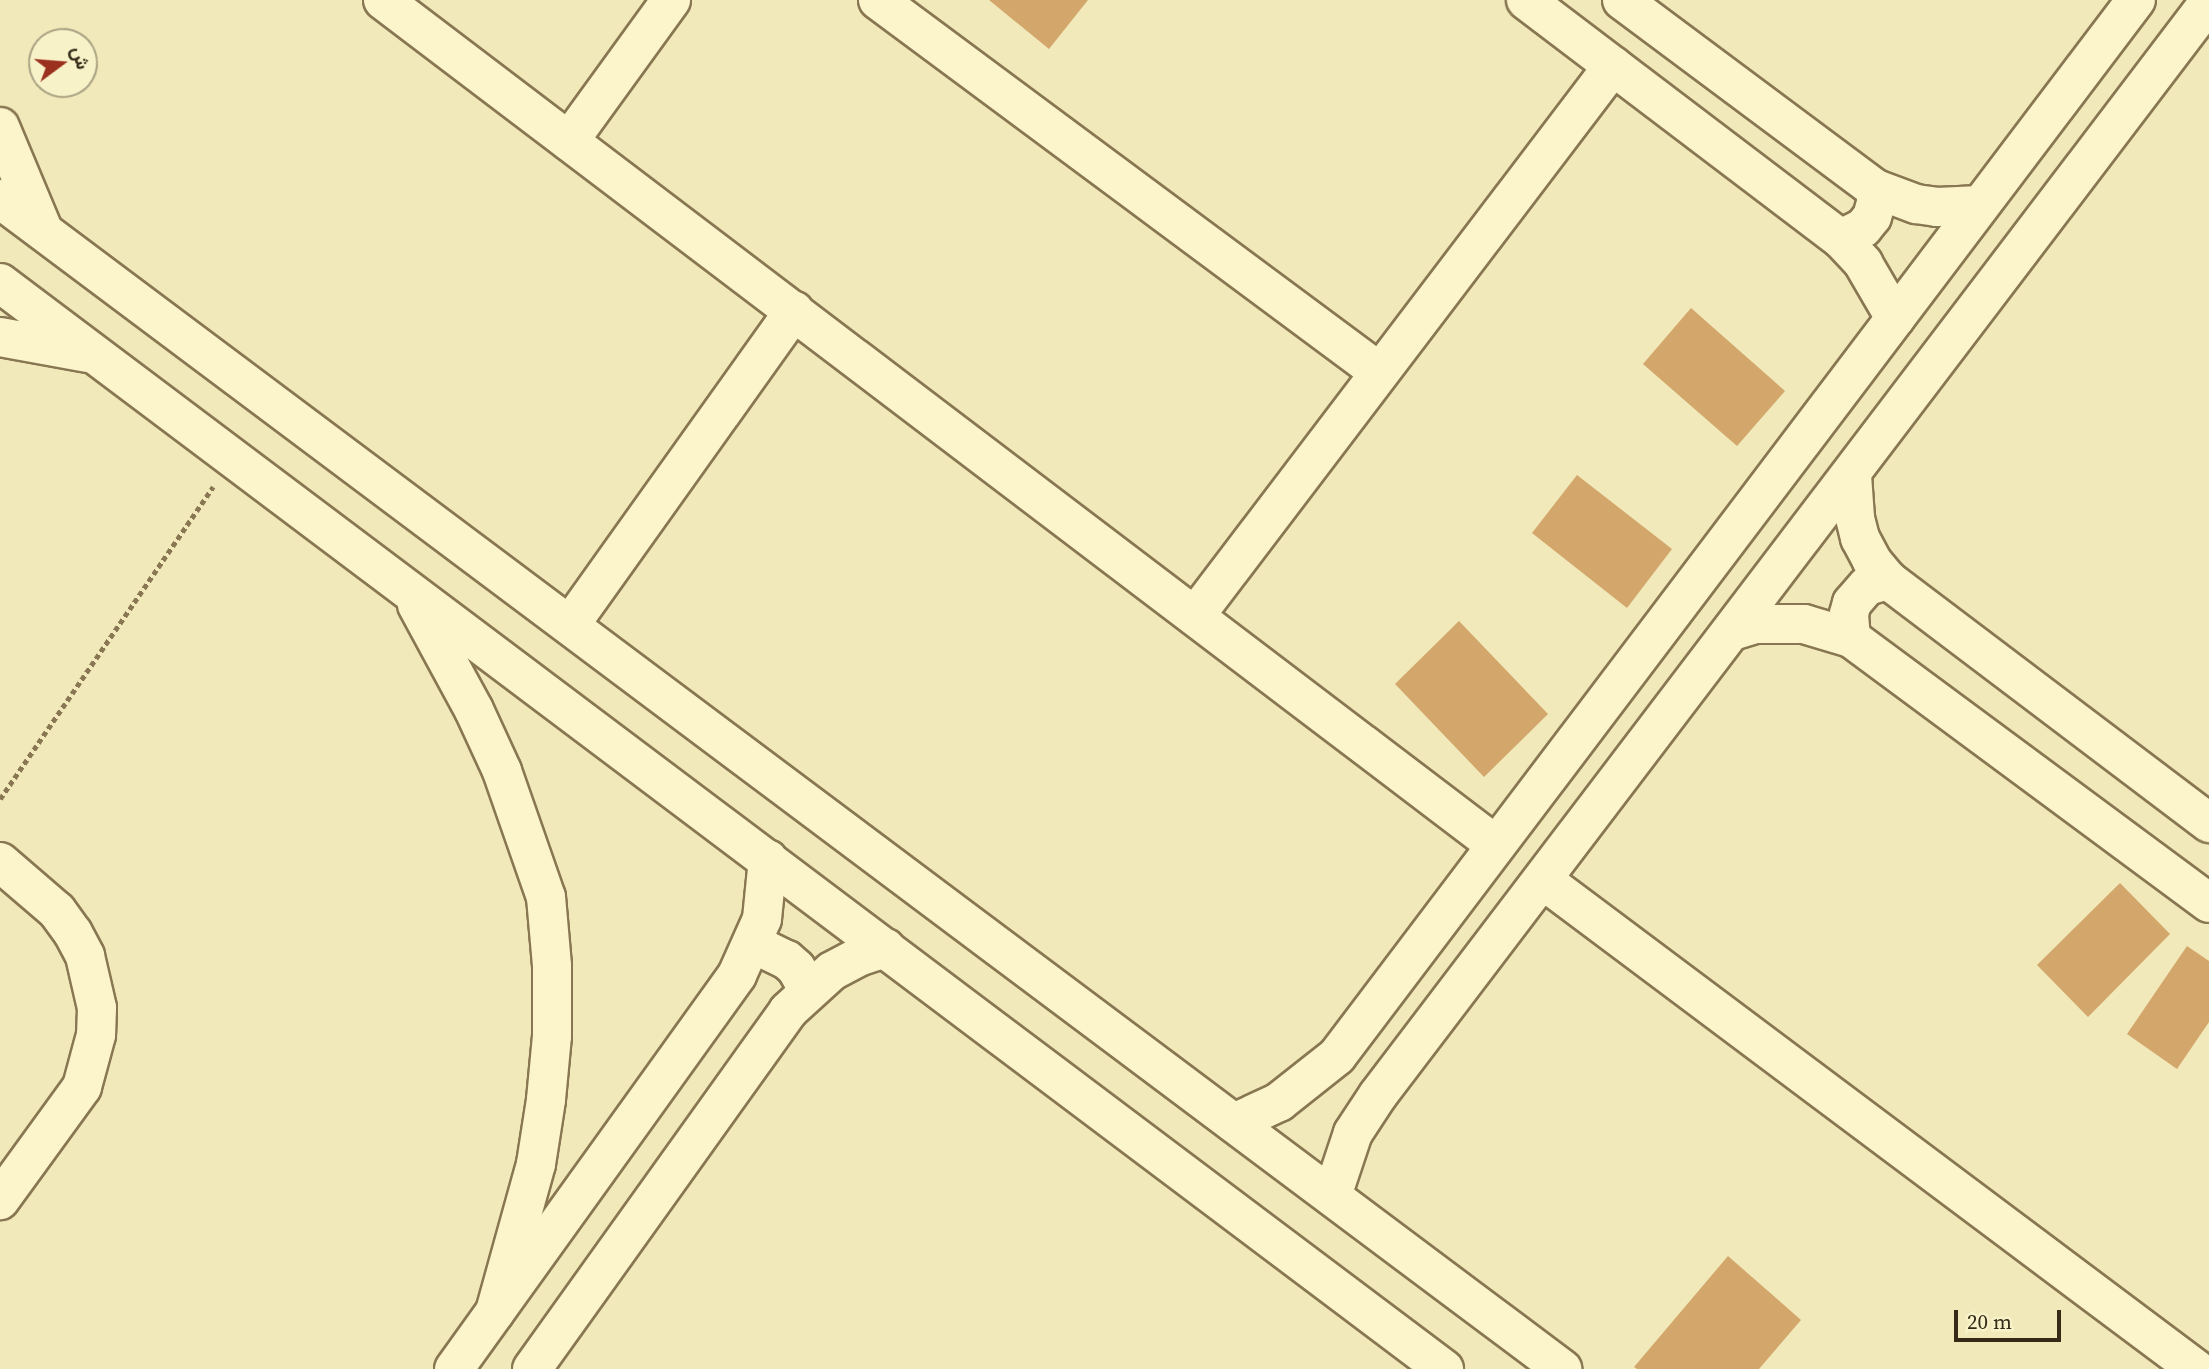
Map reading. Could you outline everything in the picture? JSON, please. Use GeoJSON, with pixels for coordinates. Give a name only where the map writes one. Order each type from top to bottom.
{"type":"FeatureCollection","features":[{"type":"Feature","properties":{"kind":"street"},"geometry":{"type":"LineString","coordinates":[[383,0],[1496,845]]}},
{"type":"Feature","properties":{"kind":"street"},"geometry":{"type":"LineString","coordinates":[[569,141],[671,0]]}},
{"type":"Feature","properties":{"kind":"street"},"geometry":{"type":"LineString","coordinates":[[878,0],[1379,372]]}},
{"type":"Feature","properties":{"kind":"street"},"geometry":{"type":"LineString","coordinates":[[1526,0],[1842,239],[1863,263],[1895,318]]}},
{"type":"Feature","properties":{"kind":"street"},"geometry":{"type":"LineString","coordinates":[[1234,1123],[1279,1102],[1337,1056],[2136,0]]}},
{"type":"Feature","properties":{"kind":"street"},"geometry":{"type":"LineString","coordinates":[[1332,1196],[1337,1174],[1353,1133],[1378,1095],[2209,2]]}},
{"type":"Feature","properties":{"kind":"street"},"geometry":{"type":"LineString","coordinates":[[1642,6],[1876,189],[1916,204],[1937,207],[1980,205]]}},
{"type":"Feature","properties":{"kind":"street"},"geometry":{"type":"LineString","coordinates":[[1195,616],[1613,66]]}},
{"type":"Feature","properties":{"kind":"street"},"geometry":{"type":"LineString","coordinates":[[0,127],[44,232]]}},
{"type":"Feature","properties":{"kind":"street"},"geometry":{"type":"LineString","coordinates":[[1842,239],[1863,228],[1872,217],[1876,189]]}},
{"type":"Feature","properties":{"kind":"street"},"geometry":{"type":"LineString","coordinates":[[0,199],[1562,1369]]}},
{"type":"Feature","properties":{"kind":"street"},"geometry":{"type":"LineString","coordinates":[[0,283],[1444,1369]]}},
{"type":"Feature","properties":{"kind":"street"},"geometry":{"type":"LineString","coordinates":[[570,625],[793,311]]}},
{"type":"Feature","properties":{"kind":"street"},"geometry":{"type":"LineString","coordinates":[[0,337],[94,354]]}},
{"type":"Feature","properties":{"kind":"street"},"geometry":{"type":"LineString","coordinates":[[1852,475],[1855,518],[1860,538],[1872,561],[1888,580],[2209,824]]}},
{"type":"Feature","properties":{"kind":"street"},"geometry":{"type":"LineString","coordinates":[[1851,638],[1848,626],[1852,603],[1867,586],[1888,580]]}},
{"type":"Feature","properties":{"kind":"street"},"geometry":{"type":"LineString","coordinates":[[407,588],[442,648],[502,771],[546,897],[552,966],[552,1036],[546,1100],[536,1164],[495,1312]]}},
{"type":"Feature","properties":{"kind":"street"},"geometry":{"type":"LineString","coordinates":[[1732,631],[1755,624],[1804,624],[1851,638],[2209,903]]}},
{"type":"Feature","properties":{"kind":"street"},"geometry":{"type":"LineString","coordinates":[[454,1369],[737,975],[751,948],[764,909],[768,859]]}},
{"type":"Feature","properties":{"kind":"street"},"geometry":{"type":"LineString","coordinates":[[0,862],[57,911],[73,933],[85,956],[97,1008],[96,1035],[82,1087],[0,1200]]}},
{"type":"Feature","properties":{"kind":"street"},"geometry":{"type":"LineString","coordinates":[[1543,880],[2196,1369]]}},
{"type":"Feature","properties":{"kind":"street"},"geometry":{"type":"LineString","coordinates":[[751,948],[764,949],[787,960],[796,968],[808,990]]}},
{"type":"Feature","properties":{"kind":"street"},"geometry":{"type":"LineString","coordinates":[[532,1369],[788,1011],[808,990],[849,962],[886,948]]}},
{"type":"Feature","properties":{"kind":"street"},"geometry":{"type":"LineString","coordinates":[[1337,1056],[1345,1080],[1354,1088],[1378,1095]]}},
{"type":"Feature","properties":{"kind":"path"},"geometry":{"type":"LineString","coordinates":[[0,799],[233,458]]}},
{"type":"Feature","properties":{"kind":"building"},"geometry":{"type":"Polygon","coordinates":[[[989,0],[1088,0],[1049,49],[989,0]]]}},
{"type":"Feature","properties":{"kind":"building"},"geometry":{"type":"Polygon","coordinates":[[[1691,308],[1785,391],[1737,446],[1643,364],[1691,308]]]}},
{"type":"Feature","properties":{"kind":"building"},"geometry":{"type":"Polygon","coordinates":[[[1577,475],[1672,549],[1627,608],[1532,533],[1577,475]]]}},
{"type":"Feature","properties":{"kind":"building"},"geometry":{"type":"Polygon","coordinates":[[[1459,621],[1548,714],[1484,777],[1395,684],[1459,621]]]}},
{"type":"Feature","properties":{"kind":"building"},"geometry":{"type":"Polygon","coordinates":[[[2120,883],[2170,934],[2088,1017],[2037,965],[2120,883]]]}},
{"type":"Feature","properties":{"kind":"building"},"geometry":{"type":"Polygon","coordinates":[[[2187,946],[2209,961],[2209,1022],[2177,1069],[2127,1034],[2187,946]]]}},
{"type":"Feature","properties":{"kind":"building"},"geometry":{"type":"Polygon","coordinates":[[[1728,1256],[1801,1320],[1759,1369],[1634,1367],[1728,1256]]]}}]}
